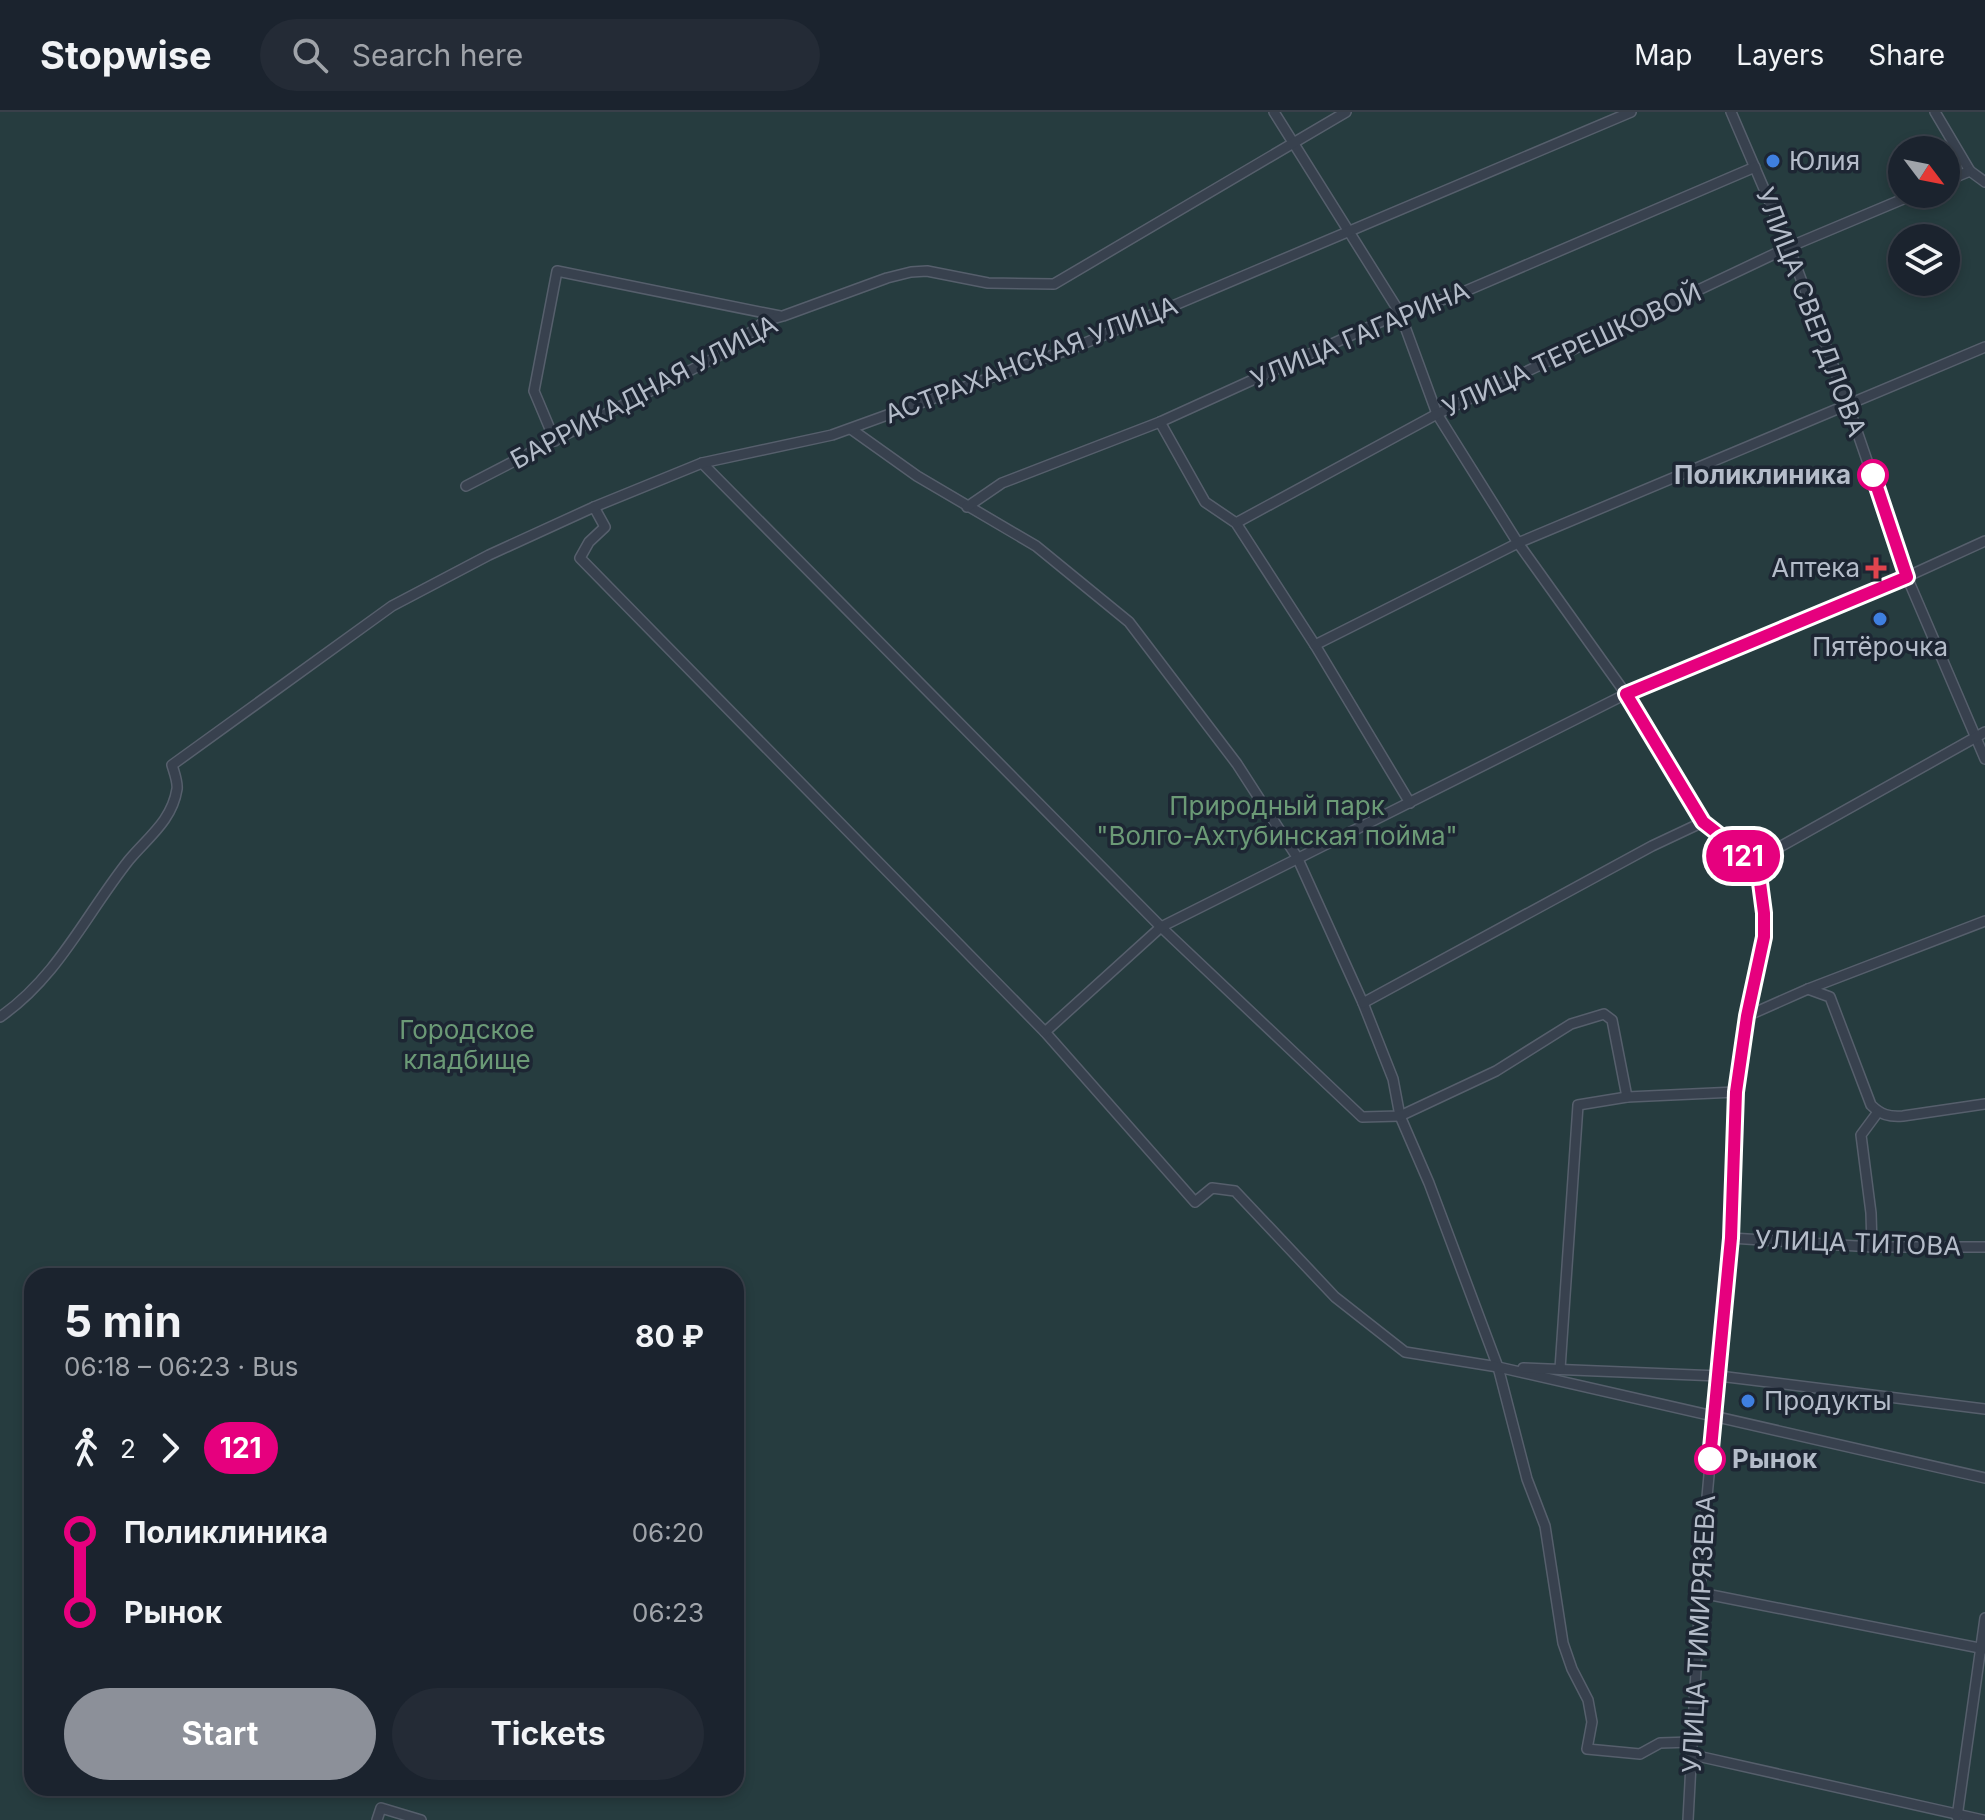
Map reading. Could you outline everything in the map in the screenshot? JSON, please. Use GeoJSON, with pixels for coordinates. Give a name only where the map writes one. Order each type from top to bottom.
{"type":"FeatureCollection","features":[{"type":"Feature","properties":{"kind":"street"},"geometry":{"type":"LineString","coordinates":[[1274,112],[1400,313],[1437,414],[1518,543],[1626,694],[1703,822],[1735,847],[1759,875],[1764,862],[1778,848],[1985,732]]}},
{"type":"Feature","properties":{"kind":"street","name":"БАРРИКАДНАЯ УЛИЦА"},"geometry":{"type":"LineString","coordinates":[[466,486],[726,352],[765,321],[887,278],[927,271],[988,283],[1054,284],[1346,112]]}},
{"type":"Feature","properties":{"kind":"street","name":"АСТРАХАНСКАЯ УЛИЦА"},"geometry":{"type":"LineString","coordinates":[[0,1017],[20,1003],[53,970],[131,858],[151,839],[168,814],[178,787],[172,765],[392,606],[424,588],[594,507],[702,463],[832,435],[1078,346],[1631,112]]}},
{"type":"Feature","properties":{"kind":"street","name":"УЛИЦА СВЕРДЛОВА"},"geometry":{"type":"LineString","coordinates":[[1731,112],[1789,247],[1907,577],[1985,759]]}},
{"type":"Feature","properties":{"kind":"street"},"geometry":{"type":"LineString","coordinates":[[1935,112],[1970,171],[1985,182]]}},
{"type":"Feature","properties":{"kind":"street","name":"УЛИЦА ГАГАРИНА"},"geometry":{"type":"LineString","coordinates":[[967,507],[1002,483],[1160,422],[1400,313],[1454,296],[1755,167]]}},
{"type":"Feature","properties":{"kind":"street"},"geometry":{"type":"LineString","coordinates":[[1960,175],[1970,171]]}},
{"type":"Feature","properties":{"kind":"street","name":"УЛИЦА ТЕРЕШКОВОЙ"},"geometry":{"type":"LineString","coordinates":[[1236,523],[1437,414],[1789,247],[1888,205]]}},
{"type":"Feature","properties":{"kind":"street"},"geometry":{"type":"LineString","coordinates":[[555,441],[534,391],[557,271],[783,316]]}},
{"type":"Feature","properties":{"kind":"street"},"geometry":{"type":"LineString","coordinates":[[1315,645],[1518,543],[1985,347]]}},
{"type":"Feature","properties":{"kind":"street"},"geometry":{"type":"LineString","coordinates":[[1160,422],[1205,502],[1236,523],[1315,645],[1410,803]]}},
{"type":"Feature","properties":{"kind":"street"},"geometry":{"type":"LineString","coordinates":[[851,429],[917,476],[1036,546],[1129,622],[1237,764],[1297,857],[1363,1003],[1393,1079],[1400,1116],[1429,1183],[1498,1367],[1527,1479],[1545,1526],[1563,1643],[1588,1700],[1592,1722],[1587,1749],[1640,1754],[1660,1743],[1692,1742]]}},
{"type":"Feature","properties":{"kind":"street"},"geometry":{"type":"LineString","coordinates":[[702,463],[1161,927],[1362,1117],[1400,1116],[1496,1071],[1571,1024],[1604,1014],[1612,1020],[1627,1097]]}},
{"type":"Feature","properties":{"kind":"street"},"geometry":{"type":"LineString","coordinates":[[594,507],[605,527],[589,542],[580,558],[1045,1032],[1195,1202],[1212,1188],[1235,1191],[1335,1297],[1405,1352],[1498,1367],[1985,1478]]}},
{"type":"Feature","properties":{"kind":"street"},"geometry":{"type":"LineString","coordinates":[[1045,1032],[1161,927],[1626,694],[1907,577],[1985,541]]}},
{"type":"Feature","properties":{"kind":"street"},"geometry":{"type":"LineString","coordinates":[[1363,1003],[1652,846],[1703,822]]}},
{"type":"Feature","properties":{"kind":"street","name":"УЛИЦА ТИМИРЯЗЕВА"},"geometry":{"type":"LineString","coordinates":[[1688,1820],[1714,1416],[1731,1238],[1736,1092],[1747,1016],[1764,937],[1759,875]]}},
{"type":"Feature","properties":{"kind":"street"},"geometry":{"type":"LineString","coordinates":[[1747,1016],[1808,989],[1985,921]]}},
{"type":"Feature","properties":{"kind":"street"},"geometry":{"type":"LineString","coordinates":[[1808,989],[1830,997],[1871,1105],[1878,1112],[1890,1117],[1985,1104]]}},
{"type":"Feature","properties":{"kind":"street"},"geometry":{"type":"LineString","coordinates":[[1560,1369],[1578,1105],[1627,1097],[1736,1092]]}},
{"type":"Feature","properties":{"kind":"street"},"geometry":{"type":"LineString","coordinates":[[1872,1247],[1861,1135],[1878,1112]]}},
{"type":"Feature","properties":{"kind":"street","name":"УЛИЦА ТИТОВА"},"geometry":{"type":"LineString","coordinates":[[1731,1238],[1872,1247],[1985,1247]]}},
{"type":"Feature","properties":{"kind":"street"},"geometry":{"type":"LineString","coordinates":[[1498,1367],[1719,1376],[1985,1409]]}},
{"type":"Feature","properties":{"kind":"street"},"geometry":{"type":"LineString","coordinates":[[1701,1593],[1983,1649]]}},
{"type":"Feature","properties":{"kind":"street"},"geometry":{"type":"LineString","coordinates":[[1956,1817],[1983,1649],[1985,1618]]}},
{"type":"Feature","properties":{"kind":"street"},"geometry":{"type":"LineString","coordinates":[[1693,1755],[1956,1817],[1983,1820]]}},
{"type":"Feature","properties":{"kind":"street"},"geometry":{"type":"LineString","coordinates":[[377,1820],[381,1808],[421,1820]]}},
{"type":"Feature","properties":{"kind":"green space","name":"Природный парк \"Волго-Ахтубинская пойма\""},"geometry":{"type":"Polygon","coordinates":[[[0,112],[1985,112],[1985,1820],[0,1820],[0,112]]]}},
{"type":"Feature","properties":{"kind":"bus line","name":"121"},"geometry":{"type":"LineString","coordinates":[[1710,1459],[1731,1238],[1736,1092],[1747,1016],[1764,937],[1764,913],[1759,875],[1735,847],[1703,822],[1626,694],[1907,577],[1873,475]]}},
{"type":"Feature","properties":{"kind":"place","name":"Юлия"},"geometry":{"type":"Point","coordinates":[1773,161]}},
{"type":"Feature","properties":{"kind":"place","name":"Поликлиника"},"geometry":{"type":"Point","coordinates":[1873,475]}},
{"type":"Feature","properties":{"kind":"place","name":"Аптека"},"geometry":{"type":"Point","coordinates":[1876,568]}},
{"type":"Feature","properties":{"kind":"place","name":"Пятёрочка"},"geometry":{"type":"Point","coordinates":[1880,619]}},
{"type":"Feature","properties":{"kind":"place","name":"Продукты"},"geometry":{"type":"Point","coordinates":[1748,1401]}},
{"type":"Feature","properties":{"kind":"place","name":"Рынок"},"geometry":{"type":"Point","coordinates":[1710,1459]}},
{"type":"Feature","properties":{"kind":"park label","name":"Городское кладбище"},"geometry":{"type":"Point","coordinates":[467,1045]}}]}
